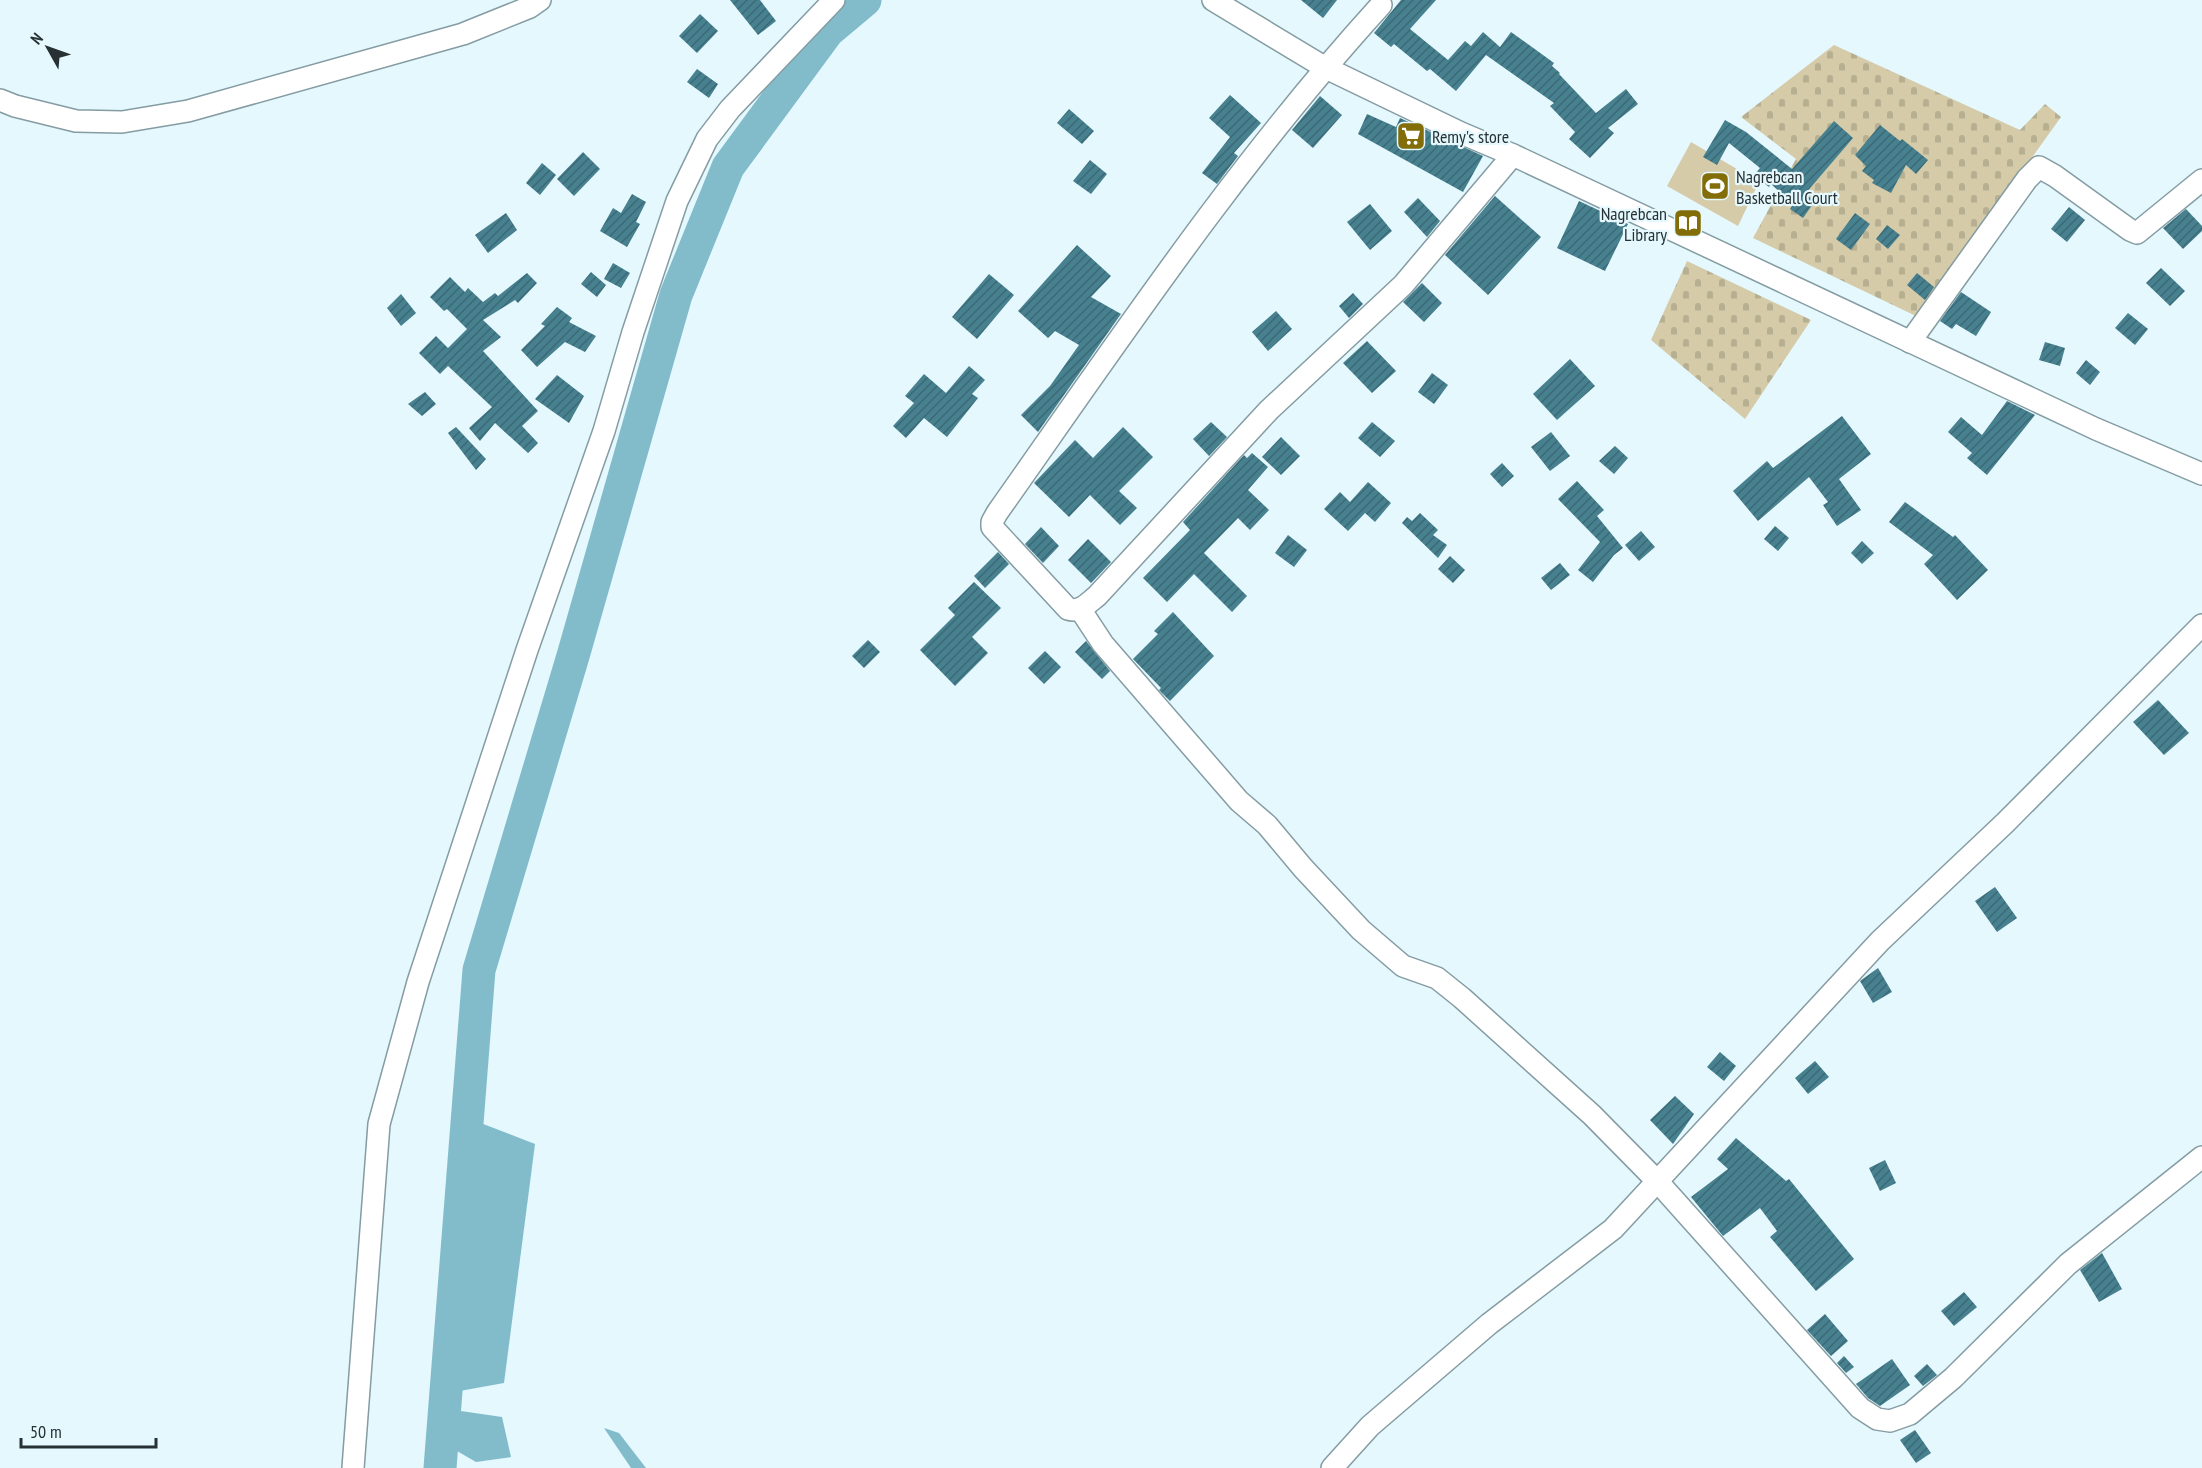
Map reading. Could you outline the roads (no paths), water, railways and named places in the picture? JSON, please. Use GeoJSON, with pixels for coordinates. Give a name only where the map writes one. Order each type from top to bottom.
{"type":"FeatureCollection","features":[{"type":"Feature","properties":{"kind":"street"},"geometry":{"type":"LineString","coordinates":[[0,100],[76,121],[122,122],[188,111],[463,34],[530,7],[540,0]]}},
{"type":"Feature","properties":{"kind":"street"},"geometry":{"type":"LineString","coordinates":[[352,1468],[379,1124],[418,982],[520,672],[604,431],[677,201],[707,139],[730,109],[834,0]]}},
{"type":"Feature","properties":{"kind":"street"},"geometry":{"type":"LineString","coordinates":[[1213,0],[1324,67],[1461,133],[1513,155],[2096,429],[2202,474]]}},
{"type":"Feature","properties":{"kind":"street"},"geometry":{"type":"LineString","coordinates":[[1381,4],[1324,67],[1202,225],[992,522],[992,526],[1068,609],[1075,611],[1080,609],[1097,596],[1269,410],[1403,285],[1513,155]]}},
{"type":"Feature","properties":{"kind":"street"},"geometry":{"type":"LineString","coordinates":[[1910,342],[2039,167],[2130,230],[2137,232],[2202,180]]}},
{"type":"Feature","properties":{"kind":"street"},"geometry":{"type":"LineString","coordinates":[[1080,609],[1103,644],[1239,801],[1267,825],[1303,868],[1361,930],[1403,966],[1437,978],[1462,998],[1592,1115],[1658,1182],[1860,1408],[1877,1419],[1890,1421],[1910,1414],[1953,1378],[2068,1264],[2202,1157]]}},
{"type":"Feature","properties":{"kind":"street"},"geometry":{"type":"LineString","coordinates":[[1332,1468],[1370,1426],[1489,1324],[1613,1229],[1880,941],[2005,824],[2202,625]]}},
{"type":"Feature","properties":{"kind":"water"},"geometry":{"type":"Polygon","coordinates":[[[478,1122],[535,1144],[504,1383],[454,1392],[478,1122]]]}},
{"type":"Feature","properties":{"kind":"water"},"geometry":{"type":"Polygon","coordinates":[[[454,1410],[502,1417],[511,1457],[476,1462],[457,1451],[454,1410]]]}},
{"type":"Feature","properties":{"kind":"water"},"geometry":{"type":"Polygon","coordinates":[[[604,1428],[619,1433],[646,1468],[631,1468],[604,1428]]]}},
{"type":"Feature","properties":{"kind":"waterway"},"geometry":{"type":"LineString","coordinates":[[440,1468],[479,970],[573,656],[676,295],[728,167],[828,31],[865,0]]}},
{"type":"Feature","properties":{"kind":"place","name":"Remy's store"},"geometry":{"type":"Point","coordinates":[1411,136]}},
{"type":"Feature","properties":{"kind":"place","name":"Nagrebcan Basketball Court"},"geometry":{"type":"Point","coordinates":[1715,186]}},
{"type":"Feature","properties":{"kind":"place","name":"Nagrebcan Library"},"geometry":{"type":"Point","coordinates":[1688,223]}}]}
